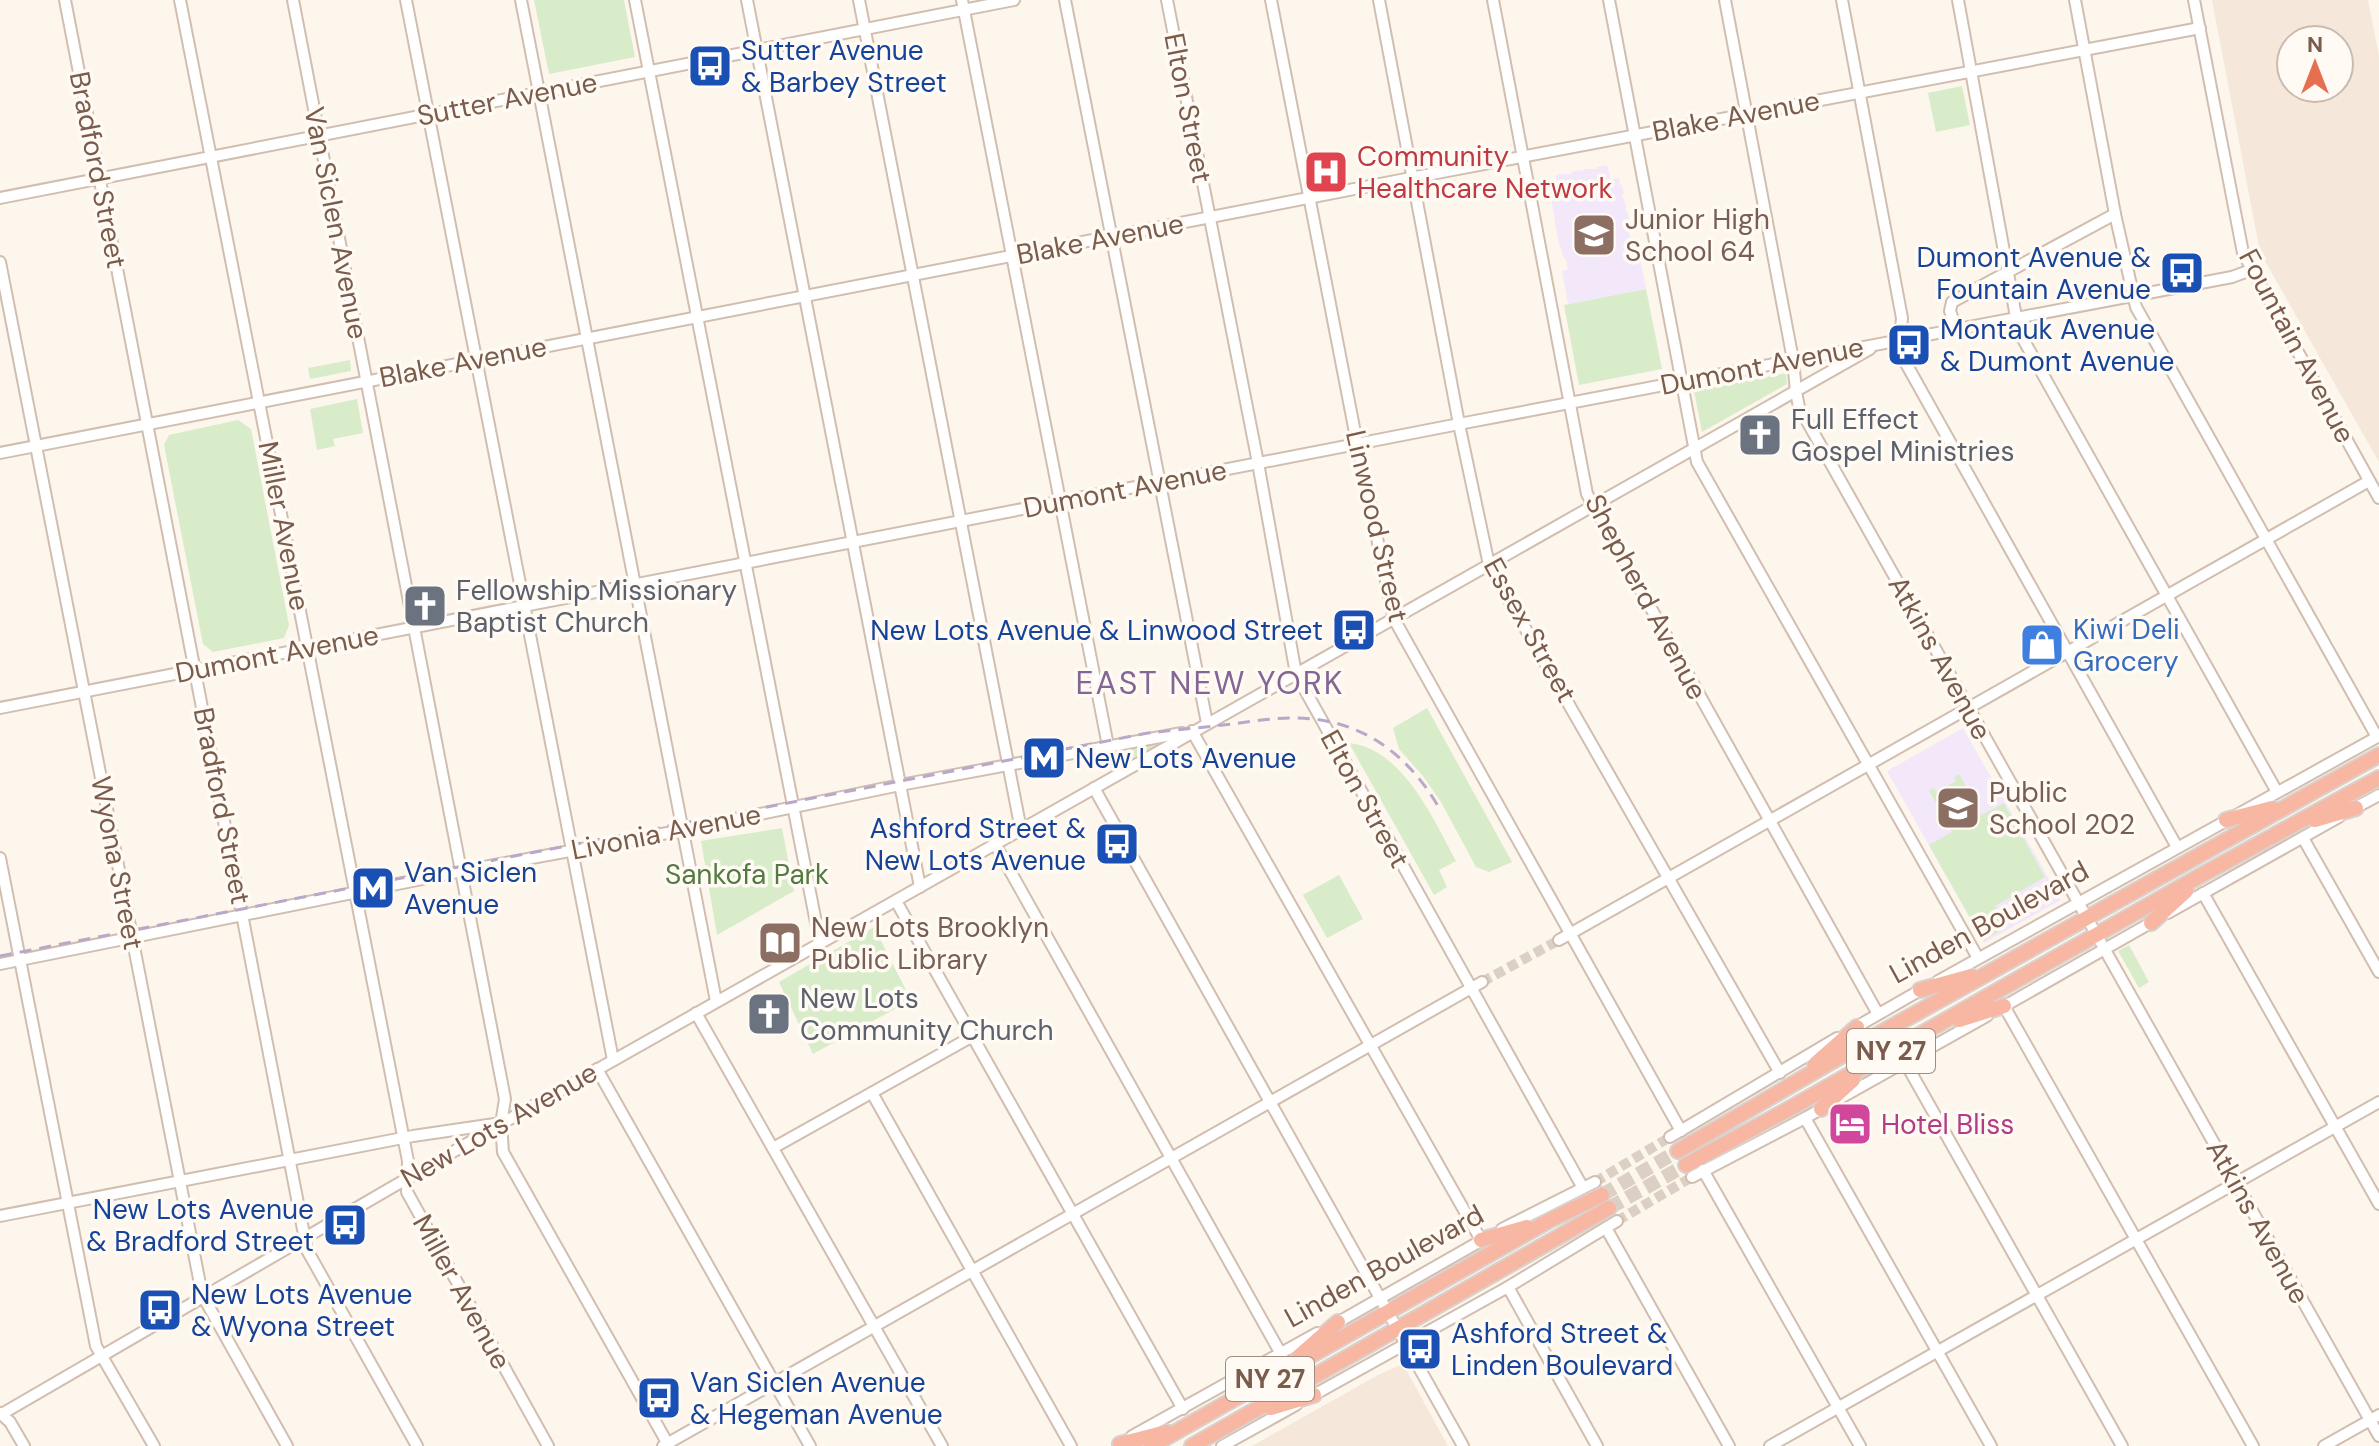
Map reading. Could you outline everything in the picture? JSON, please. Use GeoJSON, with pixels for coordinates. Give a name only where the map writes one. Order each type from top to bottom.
{"type":"FeatureCollection","features":[{"type":"Feature","properties":{"kind":"highway","name":"Linden Boulevard"},"geometry":{"type":"LineString","coordinates":[[1674,1144],[1795,1082],[2379,755]]}},
{"type":"Feature","properties":{"kind":"highway","name":"NY 27"},"geometry":{"type":"LineString","coordinates":[[1689,1171],[1875,1060],[2379,778]]}},
{"type":"Feature","properties":{"kind":"highway"},"geometry":{"type":"LineString","coordinates":[[2226,820],[2292,802]]}},
{"type":"Feature","properties":{"kind":"highway"},"geometry":{"type":"LineString","coordinates":[[2288,828],[2356,808]]}},
{"type":"Feature","properties":{"kind":"highway"},"geometry":{"type":"LineString","coordinates":[[2151,923],[2207,872]]}},
{"type":"Feature","properties":{"kind":"highway"},"geometry":{"type":"LineString","coordinates":[[1920,990],[1995,969]]}},
{"type":"Feature","properties":{"kind":"highway"},"geometry":{"type":"LineString","coordinates":[[1932,1028],[2004,1006]]}},
{"type":"Feature","properties":{"kind":"highway"},"geometry":{"type":"LineString","coordinates":[[1795,1082],[1857,1027]]}},
{"type":"Feature","properties":{"kind":"highway"},"geometry":{"type":"LineString","coordinates":[[1821,1109],[1875,1060]]}},
{"type":"Feature","properties":{"kind":"highway","name":"Linden Boulevard"},"geometry":{"type":"LineString","coordinates":[[1151,1446],[1550,1220],[1602,1195]]}},
{"type":"Feature","properties":{"kind":"highway","name":"NY 27"},"geometry":{"type":"LineString","coordinates":[[1192,1446],[1398,1330],[1602,1195]]}},
{"type":"Feature","properties":{"kind":"highway"},"geometry":{"type":"LineString","coordinates":[[1481,1240],[1550,1220]]}},
{"type":"Feature","properties":{"kind":"highway"},"geometry":{"type":"LineString","coordinates":[[1277,1375],[1338,1322]]}},
{"type":"Feature","properties":{"kind":"highway"},"geometry":{"type":"LineString","coordinates":[[1244,1417],[1314,1395]]}},
{"type":"Feature","properties":{"kind":"highway"},"geometry":{"type":"LineString","coordinates":[[1118,1445],[1186,1427]]}},
{"type":"Feature","properties":{"kind":"street","name":"Bradford Street"},"geometry":{"type":"LineString","coordinates":[[65,0],[307,1250],[417,1446]]}},
{"type":"Feature","properties":{"kind":"street","name":"Miller Avenue"},"geometry":{"type":"LineString","coordinates":[[180,0],[408,1161],[407,1192],[548,1446]]}},
{"type":"Feature","properties":{"kind":"street","name":"Van Siclen Avenue"},"geometry":{"type":"LineString","coordinates":[[293,0],[505,1099],[501,1124],[503,1152],[666,1445]]}},
{"type":"Feature","properties":{"kind":"street"},"geometry":{"type":"LineString","coordinates":[[406,0],[613,1060]]}},
{"type":"Feature","properties":{"kind":"street"},"geometry":{"type":"LineString","coordinates":[[521,0],[716,1001]]}},
{"type":"Feature","properties":{"kind":"street"},"geometry":{"type":"LineString","coordinates":[[635,0],[820,943]]}},
{"type":"Feature","properties":{"kind":"street"},"geometry":{"type":"LineString","coordinates":[[747,0],[920,887]]}},
{"type":"Feature","properties":{"kind":"street"},"geometry":{"type":"LineString","coordinates":[[859,0],[1021,830]]}},
{"type":"Feature","properties":{"kind":"street","name":"Sutter Avenue"},"geometry":{"type":"LineString","coordinates":[[0,198],[865,29],[963,5],[1014,0]]}},
{"type":"Feature","properties":{"kind":"street"},"geometry":{"type":"LineString","coordinates":[[1065,0],[1207,723]]}},
{"type":"Feature","properties":{"kind":"street","name":"Elton Street"},"geometry":{"type":"LineString","coordinates":[[1167,0],[1296,674],[1583,1188]]}},
{"type":"Feature","properties":{"kind":"street","name":"Linwood Street"},"geometry":{"type":"LineString","coordinates":[[1271,0],[1394,619],[1681,1131]]}},
{"type":"Feature","properties":{"kind":"street","name":"Essex Street"},"geometry":{"type":"LineString","coordinates":[[1379,0],[1459,424],[1489,565],[1780,1073]]}},
{"type":"Feature","properties":{"kind":"street","name":"Shepherd Avenue"},"geometry":{"type":"LineString","coordinates":[[1493,0],[1569,403],[1593,507],[1878,1014]]}},
{"type":"Feature","properties":{"kind":"street"},"geometry":{"type":"LineString","coordinates":[[1609,0],[1697,462],[1978,958]]}},
{"type":"Feature","properties":{"kind":"street","name":"Atkins Avenue"},"geometry":{"type":"LineString","coordinates":[[1725,0],[1793,360],[1799,407],[2236,1183],[2374,1417],[2379,1436]]}},
{"type":"Feature","properties":{"kind":"street"},"geometry":{"type":"LineString","coordinates":[[1842,0],[1902,318],[1899,351],[2177,847]]}},
{"type":"Feature","properties":{"kind":"street"},"geometry":{"type":"LineString","coordinates":[[1958,0],[2016,317],[2023,339],[2277,792]]}},
{"type":"Feature","properties":{"kind":"street"},"geometry":{"type":"LineString","coordinates":[[2075,0],[2115,214],[2136,307],[2378,737]]}},
{"type":"Feature","properties":{"kind":"street","name":"Fountain Avenue"},"geometry":{"type":"LineString","coordinates":[[2194,0],[2243,253],[2379,498]]}},
{"type":"Feature","properties":{"kind":"street"},"geometry":{"type":"LineString","coordinates":[[963,5],[1108,746]]}},
{"type":"Feature","properties":{"kind":"street","name":"Blake Avenue"},"geometry":{"type":"LineString","coordinates":[[0,453],[2200,28]]}},
{"type":"Feature","properties":{"kind":"street"},"geometry":{"type":"LineString","coordinates":[[1956,328],[1950,311],[1952,302],[2115,214]]}},
{"type":"Feature","properties":{"kind":"street","name":"Wyona Street"},"geometry":{"type":"LineString","coordinates":[[0,262],[178,1182],[204,1298],[287,1446]]}},
{"type":"Feature","properties":{"kind":"street","name":"Dumont Avenue"},"geometry":{"type":"LineString","coordinates":[[0,708],[1357,443],[2232,277],[2251,270]]}},
{"type":"Feature","properties":{"kind":"street","name":"New Lots Avenue"},"geometry":{"type":"LineString","coordinates":[[0,1414],[716,1001],[1878,344]]}},
{"type":"Feature","properties":{"kind":"street"},"geometry":{"type":"LineString","coordinates":[[1559,940],[2369,481]]}},
{"type":"Feature","properties":{"kind":"street"},"geometry":{"type":"LineString","coordinates":[[1192,731],[1481,1240]]}},
{"type":"Feature","properties":{"kind":"street","name":"Livonia Avenue"},"geometry":{"type":"LineString","coordinates":[[0,964],[900,785],[1192,731]]}},
{"type":"Feature","properties":{"kind":"street","name":"Linden Boulevard"},"geometry":{"type":"LineString","coordinates":[[1674,1144],[1681,1131],[1878,1014],[2378,737]]}},
{"type":"Feature","properties":{"kind":"street"},"geometry":{"type":"LineString","coordinates":[[1094,788],[1463,1446]]}},
{"type":"Feature","properties":{"kind":"street"},"geometry":{"type":"LineString","coordinates":[[1689,1171],[1703,1170],[1805,1118],[2379,795]]}},
{"type":"Feature","properties":{"kind":"street"},"geometry":{"type":"LineString","coordinates":[[2303,838],[2379,972]]}},
{"type":"Feature","properties":{"kind":"street"},"geometry":{"type":"LineString","coordinates":[[995,844],[1281,1354]]}},
{"type":"Feature","properties":{"kind":"street"},"geometry":{"type":"LineString","coordinates":[[0,858],[96,1346],[154,1446]]}},
{"type":"Feature","properties":{"kind":"street"},"geometry":{"type":"LineString","coordinates":[[2203,893],[2379,1204]]}},
{"type":"Feature","properties":{"kind":"street"},"geometry":{"type":"LineString","coordinates":[[896,901],[1183,1409]]}},
{"type":"Feature","properties":{"kind":"street"},"geometry":{"type":"LineString","coordinates":[[666,1445],[1482,982]]}},
{"type":"Feature","properties":{"kind":"street"},"geometry":{"type":"LineString","coordinates":[[2004,1006],[2253,1446]]}},
{"type":"Feature","properties":{"kind":"street"},"geometry":{"type":"LineString","coordinates":[[696,1013],[942,1446]]}},
{"type":"Feature","properties":{"kind":"street"},"geometry":{"type":"LineString","coordinates":[[773,1148],[973,1036]]}},
{"type":"Feature","properties":{"kind":"street"},"geometry":{"type":"LineString","coordinates":[[1905,1062],[2122,1446]]}},
{"type":"Feature","properties":{"kind":"street"},"geometry":{"type":"LineString","coordinates":[[597,1069],[810,1446]]}},
{"type":"Feature","properties":{"kind":"street"},"geometry":{"type":"LineString","coordinates":[[872,1093],[1071,1446]]}},
{"type":"Feature","properties":{"kind":"street"},"geometry":{"type":"LineString","coordinates":[[1770,1446],[2379,1102]]}},
{"type":"Feature","properties":{"kind":"street"},"geometry":{"type":"LineString","coordinates":[[1805,1118],[1991,1446]]}},
{"type":"Feature","properties":{"kind":"street"},"geometry":{"type":"LineString","coordinates":[[0,1216],[403,1138],[501,1124]]}},
{"type":"Feature","properties":{"kind":"street"},"geometry":{"type":"LineString","coordinates":[[1703,1170],[1860,1446]]}},
{"type":"Feature","properties":{"kind":"street","name":"Linden Boulevard"},"geometry":{"type":"LineString","coordinates":[[1118,1445],[1481,1240],[1583,1188],[1602,1195]]}},
{"type":"Feature","properties":{"kind":"street"},"geometry":{"type":"LineString","coordinates":[[1222,1446],[1508,1287],[1617,1221]]}},
{"type":"Feature","properties":{"kind":"street"},"geometry":{"type":"LineString","coordinates":[[1606,1228],[1729,1446]]}},
{"type":"Feature","properties":{"kind":"street"},"geometry":{"type":"LineString","coordinates":[[1508,1287],[1597,1446]]}},
{"type":"Feature","properties":{"kind":"street"},"geometry":{"type":"LineString","coordinates":[[0,1414],[10,1422],[24,1446]]}},
{"type":"Feature","properties":{"kind":"street"},"geometry":{"type":"LineString","coordinates":[[2324,1446],[2374,1417]]}},
{"type":"Feature","properties":{"kind":"shaded area"},"geometry":{"type":"Polygon","coordinates":[[[2212,0],[2368,0],[2379,56],[2379,462],[2260,252],[2212,0]]]}},
{"type":"Feature","properties":{"kind":"shaded area","name":"Junior High School 64"},"geometry":{"type":"Polygon","coordinates":[[[1605,165],[1610,179],[1619,178],[1622,185],[1631,231],[1628,240],[1630,249],[1638,248],[1646,289],[1568,304],[1562,271],[1568,269],[1559,245],[1550,191],[1559,189],[1556,176],[1559,174],[1605,165]]]}},
{"type":"Feature","properties":{"kind":"shaded area","name":"Public School 202"},"geometry":{"type":"Polygon","coordinates":[[[1963,728],[2061,900],[1984,943],[1887,771],[1963,728]]]}},
{"type":"Feature","properties":{"kind":"shaded area"},"geometry":{"type":"Polygon","coordinates":[[[1403,1364],[1448,1446],[1252,1446],[1378,1375],[1403,1364]]]}},
{"type":"Feature","properties":{"kind":"green space"},"geometry":{"type":"Polygon","coordinates":[[[534,0],[624,0],[635,57],[549,74],[534,0]]]}},
{"type":"Feature","properties":{"kind":"green space"},"geometry":{"type":"Polygon","coordinates":[[[1962,86],[1970,125],[1936,132],[1928,93],[1962,86]]]}},
{"type":"Feature","properties":{"kind":"green space"},"geometry":{"type":"Polygon","coordinates":[[[1646,289],[1662,369],[1579,385],[1564,305],[1646,289]]]}},
{"type":"Feature","properties":{"kind":"green space"},"geometry":{"type":"Polygon","coordinates":[[[350,360],[351,371],[310,379],[308,368],[350,360]]]}},
{"type":"Feature","properties":{"kind":"green space"},"geometry":{"type":"Polygon","coordinates":[[[1786,373],[1787,384],[1702,432],[1694,391],[1786,373]]]}},
{"type":"Feature","properties":{"kind":"green space"},"geometry":{"type":"Polygon","coordinates":[[[357,399],[363,433],[333,439],[335,446],[317,450],[310,409],[357,399]]]}},
{"type":"Feature","properties":{"kind":"green space"},"geometry":{"type":"Polygon","coordinates":[[[238,420],[251,429],[289,625],[284,638],[213,652],[203,644],[164,445],[169,435],[238,420]]]}},
{"type":"Feature","properties":{"kind":"green space"},"geometry":{"type":"Polygon","coordinates":[[[1427,708],[1512,862],[1489,872],[1476,867],[1441,802],[1399,749],[1393,728],[1427,708]]]}},
{"type":"Feature","properties":{"kind":"green space"},"geometry":{"type":"Polygon","coordinates":[[[1349,743],[1368,748],[1385,758],[1414,788],[1456,861],[1439,870],[1447,887],[1434,895],[1349,743]]]}},
{"type":"Feature","properties":{"kind":"green space"},"geometry":{"type":"Polygon","coordinates":[[[1157,746],[1104,771],[1100,755],[1157,746]]]}},
{"type":"Feature","properties":{"kind":"green space"},"geometry":{"type":"Polygon","coordinates":[[[1959,774],[1982,815],[2004,803],[2045,877],[1995,906],[2006,927],[1983,941],[1929,845],[1952,832],[1929,791],[1934,788],[1936,792],[1956,781],[1954,777],[1959,774]]]}},
{"type":"Feature","properties":{"kind":"green space","name":"Sankofa Park"},"geometry":{"type":"Polygon","coordinates":[[[782,828],[794,891],[717,935],[701,841],[782,828]]]}},
{"type":"Feature","properties":{"kind":"green space"},"geometry":{"type":"Polygon","coordinates":[[[1339,875],[1363,919],[1327,938],[1303,895],[1339,875]]]}},
{"type":"Feature","properties":{"kind":"green space"},"geometry":{"type":"Polygon","coordinates":[[[874,927],[911,1000],[813,1054],[779,982],[874,927]]]}},
{"type":"Feature","properties":{"kind":"green space"},"geometry":{"type":"Polygon","coordinates":[[[2129,945],[2149,982],[2139,988],[2118,951],[2129,945]]]}},
{"type":"Feature","properties":{"kind":"tunnel"},"geometry":{"type":"LineString","coordinates":[[1482,982],[1559,940]]}},
{"type":"Feature","properties":{"kind":"tunnel"},"geometry":{"type":"LineString","coordinates":[[1595,1182],[1670,1137]]}},
{"type":"Feature","properties":{"kind":"tunnel"},"geometry":{"type":"LineString","coordinates":[[1602,1195],[1678,1151]]}},
{"type":"Feature","properties":{"kind":"tunnel"},"geometry":{"type":"LineString","coordinates":[[1609,1208],[1686,1165]]}},
{"type":"Feature","properties":{"kind":"tunnel"},"geometry":{"type":"LineString","coordinates":[[1617,1221],[1692,1177]]}},
{"type":"Feature","properties":{"kind":"railway"},"geometry":{"type":"LineString","coordinates":[[0,956],[1148,733],[1264,720],[1318,720],[1360,732],[1396,754],[1438,806]]}},
{"type":"Feature","properties":{"kind":"place","name":"Sutter Avenue & Barbey Street"},"geometry":{"type":"Point","coordinates":[710,66]}},
{"type":"Feature","properties":{"kind":"place","name":"Community Healthcare Network"},"geometry":{"type":"Point","coordinates":[1326,172]}},
{"type":"Feature","properties":{"kind":"place","name":"Junior High School 64"},"geometry":{"type":"Point","coordinates":[1594,235]}},
{"type":"Feature","properties":{"kind":"place","name":"Dumont Avenue & Fountain Avenue"},"geometry":{"type":"Point","coordinates":[2182,273]}},
{"type":"Feature","properties":{"kind":"place","name":"Montauk Avenue & Dumont Avenue"},"geometry":{"type":"Point","coordinates":[1909,345]}},
{"type":"Feature","properties":{"kind":"place","name":"Full Effect Gospel Ministries"},"geometry":{"type":"Point","coordinates":[1760,435]}},
{"type":"Feature","properties":{"kind":"place","name":"Fellowship Missionary Baptist Church"},"geometry":{"type":"Point","coordinates":[425,606]}},
{"type":"Feature","properties":{"kind":"place","name":"New Lots Avenue & Linwood Street"},"geometry":{"type":"Point","coordinates":[1354,630]}},
{"type":"Feature","properties":{"kind":"place","name":"Kiwi Deli Grocery"},"geometry":{"type":"Point","coordinates":[2042,645]}},
{"type":"Feature","properties":{"kind":"place","name":"New Lots Avenue"},"geometry":{"type":"Point","coordinates":[1044,758]}},
{"type":"Feature","properties":{"kind":"place","name":"Public School 202"},"geometry":{"type":"Point","coordinates":[1958,808]}},
{"type":"Feature","properties":{"kind":"place","name":"Ashford Street & New Lots Avenue"},"geometry":{"type":"Point","coordinates":[1117,844]}},
{"type":"Feature","properties":{"kind":"place","name":"Van Siclen Avenue"},"geometry":{"type":"Point","coordinates":[373,888]}},
{"type":"Feature","properties":{"kind":"place","name":"New Lots Brooklyn Public Library"},"geometry":{"type":"Point","coordinates":[780,943]}},
{"type":"Feature","properties":{"kind":"place","name":"New Lots Community Church"},"geometry":{"type":"Point","coordinates":[769,1014]}},
{"type":"Feature","properties":{"kind":"place","name":"Hotel Bliss"},"geometry":{"type":"Point","coordinates":[1850,1124]}},
{"type":"Feature","properties":{"kind":"place","name":"New Lots Avenue & Bradford Street"},"geometry":{"type":"Point","coordinates":[345,1225]}},
{"type":"Feature","properties":{"kind":"place","name":"New Lots Avenue & Wyona Street"},"geometry":{"type":"Point","coordinates":[160,1310]}},
{"type":"Feature","properties":{"kind":"place","name":"Ashford Street & Linden Boulevard"},"geometry":{"type":"Point","coordinates":[1420,1349]}},
{"type":"Feature","properties":{"kind":"place","name":"Van Siclen Avenue & Hegeman Avenue"},"geometry":{"type":"Point","coordinates":[659,1398]}},
{"type":"Feature","properties":{"kind":"district","name":"EAST NEW YORK"},"geometry":{"type":"Point","coordinates":[1210,683]}}]}
